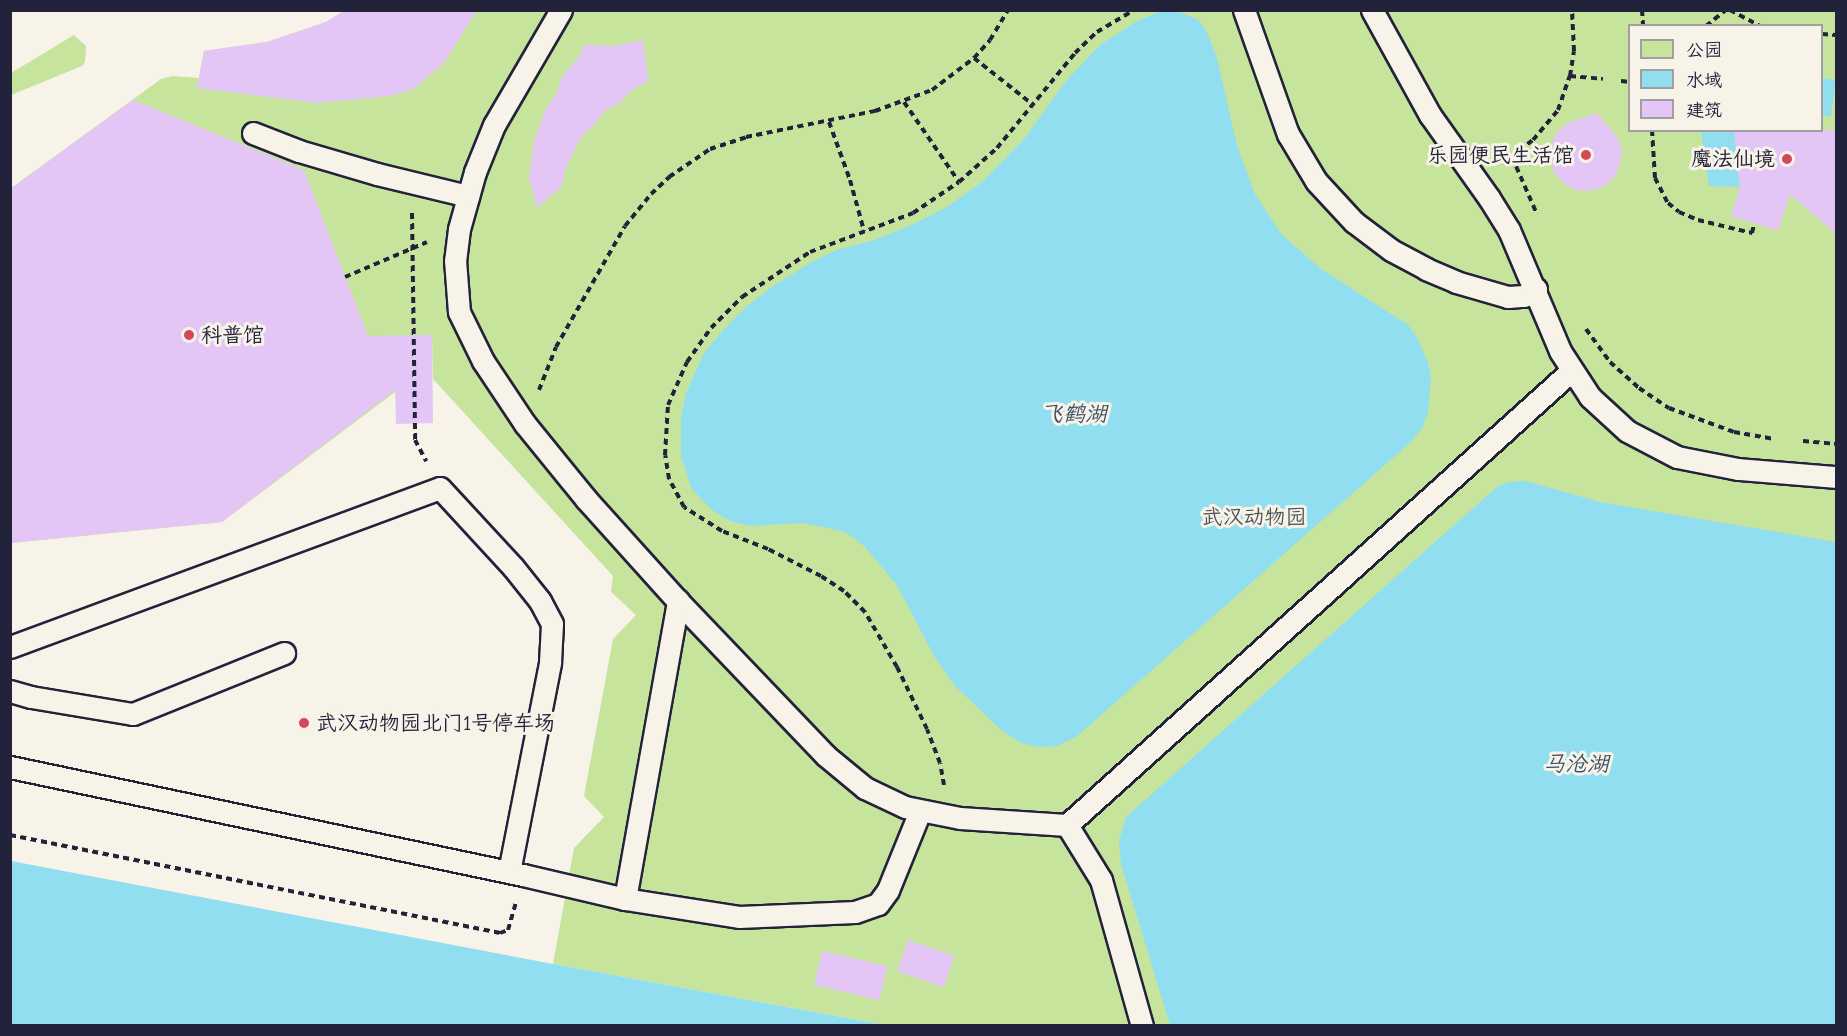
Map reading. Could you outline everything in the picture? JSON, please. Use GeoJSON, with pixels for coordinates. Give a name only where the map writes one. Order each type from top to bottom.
{"type":"FeatureCollection","features":[{"type":"Feature","properties":{"kind":"lane"},"geometry":{"type":"LineString","coordinates":[[561,10],[494,125],[468,196],[459,229],[455,260],[459,312],[483,361],[525,424],[586,499],[678,601],[825,755],[865,788],[895,803],[920,811],[949,816],[1067,825],[1571,371]]}},
{"type":"Feature","properties":{"kind":"lane"},"geometry":{"type":"LineString","coordinates":[[1244,10],[1288,134],[1316,181],[1354,222],[1391,250],[1456,282],[1508,297],[1524,296],[1536,290]]}},
{"type":"Feature","properties":{"kind":"lane"},"geometry":{"type":"LineString","coordinates":[[1372,10],[1430,115],[1509,230],[1560,351],[1590,397],[1615,421],[1642,441],[1677,457],[1738,469],[1836,477]]}},
{"type":"Feature","properties":{"kind":"lane"},"geometry":{"type":"LineString","coordinates":[[253,133],[308,154],[468,196]]}},
{"type":"Feature","properties":{"kind":"lane"},"geometry":{"type":"LineString","coordinates":[[10,647],[440,488],[513,567],[540,601],[552,624],[549,663],[516,874]]}},
{"type":"Feature","properties":{"kind":"lane"},"geometry":{"type":"LineString","coordinates":[[625,899],[678,601]]}},
{"type":"Feature","properties":{"kind":"lane"},"geometry":{"type":"LineString","coordinates":[[10,691],[42,699],[133,714],[284,653]]}},
{"type":"Feature","properties":{"kind":"lane"},"geometry":{"type":"LineString","coordinates":[[10,767],[625,899],[739,917],[855,912],[868,909],[884,898],[920,811]]}},
{"type":"Feature","properties":{"kind":"lane"},"geometry":{"type":"LineString","coordinates":[[1067,825],[1101,880],[1142,1026]]}},
{"type":"Feature","properties":{"kind":"path"},"geometry":{"type":"LineString","coordinates":[[525,424],[556,347],[625,226],[651,194],[669,177],[710,149],[746,137],[829,122],[904,102],[932,90],[974,58],[990,40],[1008,10]]}},
{"type":"Feature","properties":{"kind":"path"},"geometry":{"type":"LineString","coordinates":[[949,816],[940,763],[927,729],[897,667],[865,612],[844,591],[821,576],[768,549],[702,521],[684,507],[669,479],[666,463],[665,423],[673,389],[687,362],[726,311],[760,282],[810,252],[913,213],[959,182],[997,147],[1055,74],[1097,32],[1134,10]]}},
{"type":"Feature","properties":{"kind":"path"},"geometry":{"type":"LineString","coordinates":[[1478,183],[1512,158],[1547,126],[1558,110],[1570,76],[1574,51],[1572,10]]}},
{"type":"Feature","properties":{"kind":"path"},"geometry":{"type":"LineString","coordinates":[[1709,24],[1728,10],[1756,24]]}},
{"type":"Feature","properties":{"kind":"path"},"geometry":{"type":"LineString","coordinates":[[974,58],[1032,104]]}},
{"type":"Feature","properties":{"kind":"path"},"geometry":{"type":"LineString","coordinates":[[1570,76],[1603,80]]}},
{"type":"Feature","properties":{"kind":"path"},"geometry":{"type":"LineString","coordinates":[[1621,81],[1628,82]]}},
{"type":"Feature","properties":{"kind":"path"},"geometry":{"type":"LineString","coordinates":[[904,102],[959,182]]}},
{"type":"Feature","properties":{"kind":"path"},"geometry":{"type":"LineString","coordinates":[[829,122],[850,180],[864,231]]}},
{"type":"Feature","properties":{"kind":"path"},"geometry":{"type":"LineString","coordinates":[[1652,132],[1655,178],[1668,203],[1679,212],[1698,220],[1752,234],[1754,224]]}},
{"type":"Feature","properties":{"kind":"path"},"geometry":{"type":"LineString","coordinates":[[1512,158],[1537,214]]}},
{"type":"Feature","properties":{"kind":"path"},"geometry":{"type":"LineString","coordinates":[[412,183],[415,440],[440,488]]}},
{"type":"Feature","properties":{"kind":"path"},"geometry":{"type":"LineString","coordinates":[[345,277],[459,229]]}},
{"type":"Feature","properties":{"kind":"path"},"geometry":{"type":"LineString","coordinates":[[1580,320],[1610,362],[1639,388],[1669,408],[1734,432],[1783,440]]}},
{"type":"Feature","properties":{"kind":"path"},"geometry":{"type":"LineString","coordinates":[[1794,441],[1836,444]]}},
{"type":"Feature","properties":{"kind":"path"},"geometry":{"type":"LineString","coordinates":[[10,835],[500,933],[508,930],[516,874]]}},
{"type":"Feature","properties":{"kind":"green space","name":"武汉动物园"},"geometry":{"type":"Polygon","coordinates":[[[345,11],[1836,11],[1836,1025],[885,1025],[553,964],[574,848],[604,817],[584,796],[613,639],[636,615],[611,592],[613,576],[433,379],[432,336],[394,336],[395,392],[222,522],[11,543],[10,189],[161,79],[173,76],[199,78],[204,51],[267,42],[326,22],[345,11]]]}},
{"type":"Feature","properties":{"kind":"green space"},"geometry":{"type":"Polygon","coordinates":[[[74,35],[86,46],[85,62],[82,66],[11,95],[11,73],[74,35]]]}},
{"type":"Feature","properties":{"kind":"water","name":"飞鹤湖"},"geometry":{"type":"Polygon","coordinates":[[[1161,11],[1176,11],[1197,19],[1206,30],[1217,58],[1237,146],[1255,194],[1281,234],[1320,268],[1408,325],[1416,336],[1428,362],[1431,377],[1428,412],[1423,426],[1411,442],[1076,737],[1057,746],[1038,747],[1021,743],[1001,730],[955,686],[934,656],[897,585],[865,547],[853,537],[841,531],[803,523],[751,526],[730,521],[712,510],[691,488],[681,456],[681,418],[686,393],[704,353],[747,306],[773,286],[810,263],[837,250],[874,240],[914,224],[947,207],[982,182],[1025,138],[1065,82],[1100,45],[1137,21],[1161,11]]]}},
{"type":"Feature","properties":{"kind":"water"},"geometry":{"type":"Polygon","coordinates":[[[1823,78],[1836,80],[1831,117],[1823,116],[1823,78]]]}},
{"type":"Feature","properties":{"kind":"water"},"geometry":{"type":"Polygon","coordinates":[[[1701,132],[1734,132],[1740,187],[1709,186],[1701,132]]]}},
{"type":"Feature","properties":{"kind":"water","name":"马沧湖"},"geometry":{"type":"Polygon","coordinates":[[[1526,481],[1600,502],[1836,542],[1836,1025],[1170,1025],[1121,864],[1119,841],[1126,817],[1498,486],[1509,482],[1526,481]]]}},
{"type":"Feature","properties":{"kind":"water"},"geometry":{"type":"Polygon","coordinates":[[[11,861],[553,964],[885,1025],[11,1025],[11,861]]]}},
{"type":"Feature","properties":{"kind":"building"},"geometry":{"type":"Polygon","coordinates":[[[345,10],[477,10],[444,63],[413,89],[390,96],[318,103],[197,88],[204,51],[267,42],[326,22],[345,10]]]}},
{"type":"Feature","properties":{"kind":"building"},"geometry":{"type":"Polygon","coordinates":[[[643,40],[648,81],[632,90],[620,103],[604,111],[581,137],[565,170],[562,186],[537,208],[529,178],[534,141],[547,106],[555,96],[564,74],[579,57],[584,45],[613,46],[643,40]]]}},
{"type":"Feature","properties":{"kind":"building","name":"科普馆"},"geometry":{"type":"Polygon","coordinates":[[[133,100],[304,170],[368,336],[432,335],[433,423],[396,424],[395,390],[222,522],[10,543],[10,189],[133,100]]]}},
{"type":"Feature","properties":{"kind":"building","name":"乐园便民生活馆"},"geometry":{"type":"Polygon","coordinates":[[[1597,113],[1618,138],[1622,151],[1620,165],[1614,178],[1603,187],[1590,191],[1575,190],[1563,183],[1554,172],[1550,159],[1551,144],[1557,132],[1568,123],[1597,113]]]}},
{"type":"Feature","properties":{"kind":"building","name":"魔法仙境"},"geometry":{"type":"Polygon","coordinates":[[[1836,130],[1836,234],[1790,194],[1778,231],[1731,216],[1740,187],[1734,132],[1836,130]]]}},
{"type":"Feature","properties":{"kind":"building"},"geometry":{"type":"Polygon","coordinates":[[[908,940],[954,956],[944,987],[897,971],[908,940]]]}},
{"type":"Feature","properties":{"kind":"building"},"geometry":{"type":"Polygon","coordinates":[[[822,951],[887,966],[879,1000],[814,985],[822,951]]]}},
{"type":"Feature","properties":{"kind":"place","name":"乐园便民生活馆"},"geometry":{"type":"Point","coordinates":[1586,155]}},
{"type":"Feature","properties":{"kind":"place","name":"魔法仙境"},"geometry":{"type":"Point","coordinates":[1787,159]}},
{"type":"Feature","properties":{"kind":"place","name":"科普馆"},"geometry":{"type":"Point","coordinates":[189,335]}},
{"type":"Feature","properties":{"kind":"place","name":"武汉动物园北门1号停车场"},"geometry":{"type":"Point","coordinates":[304,723]}}]}
